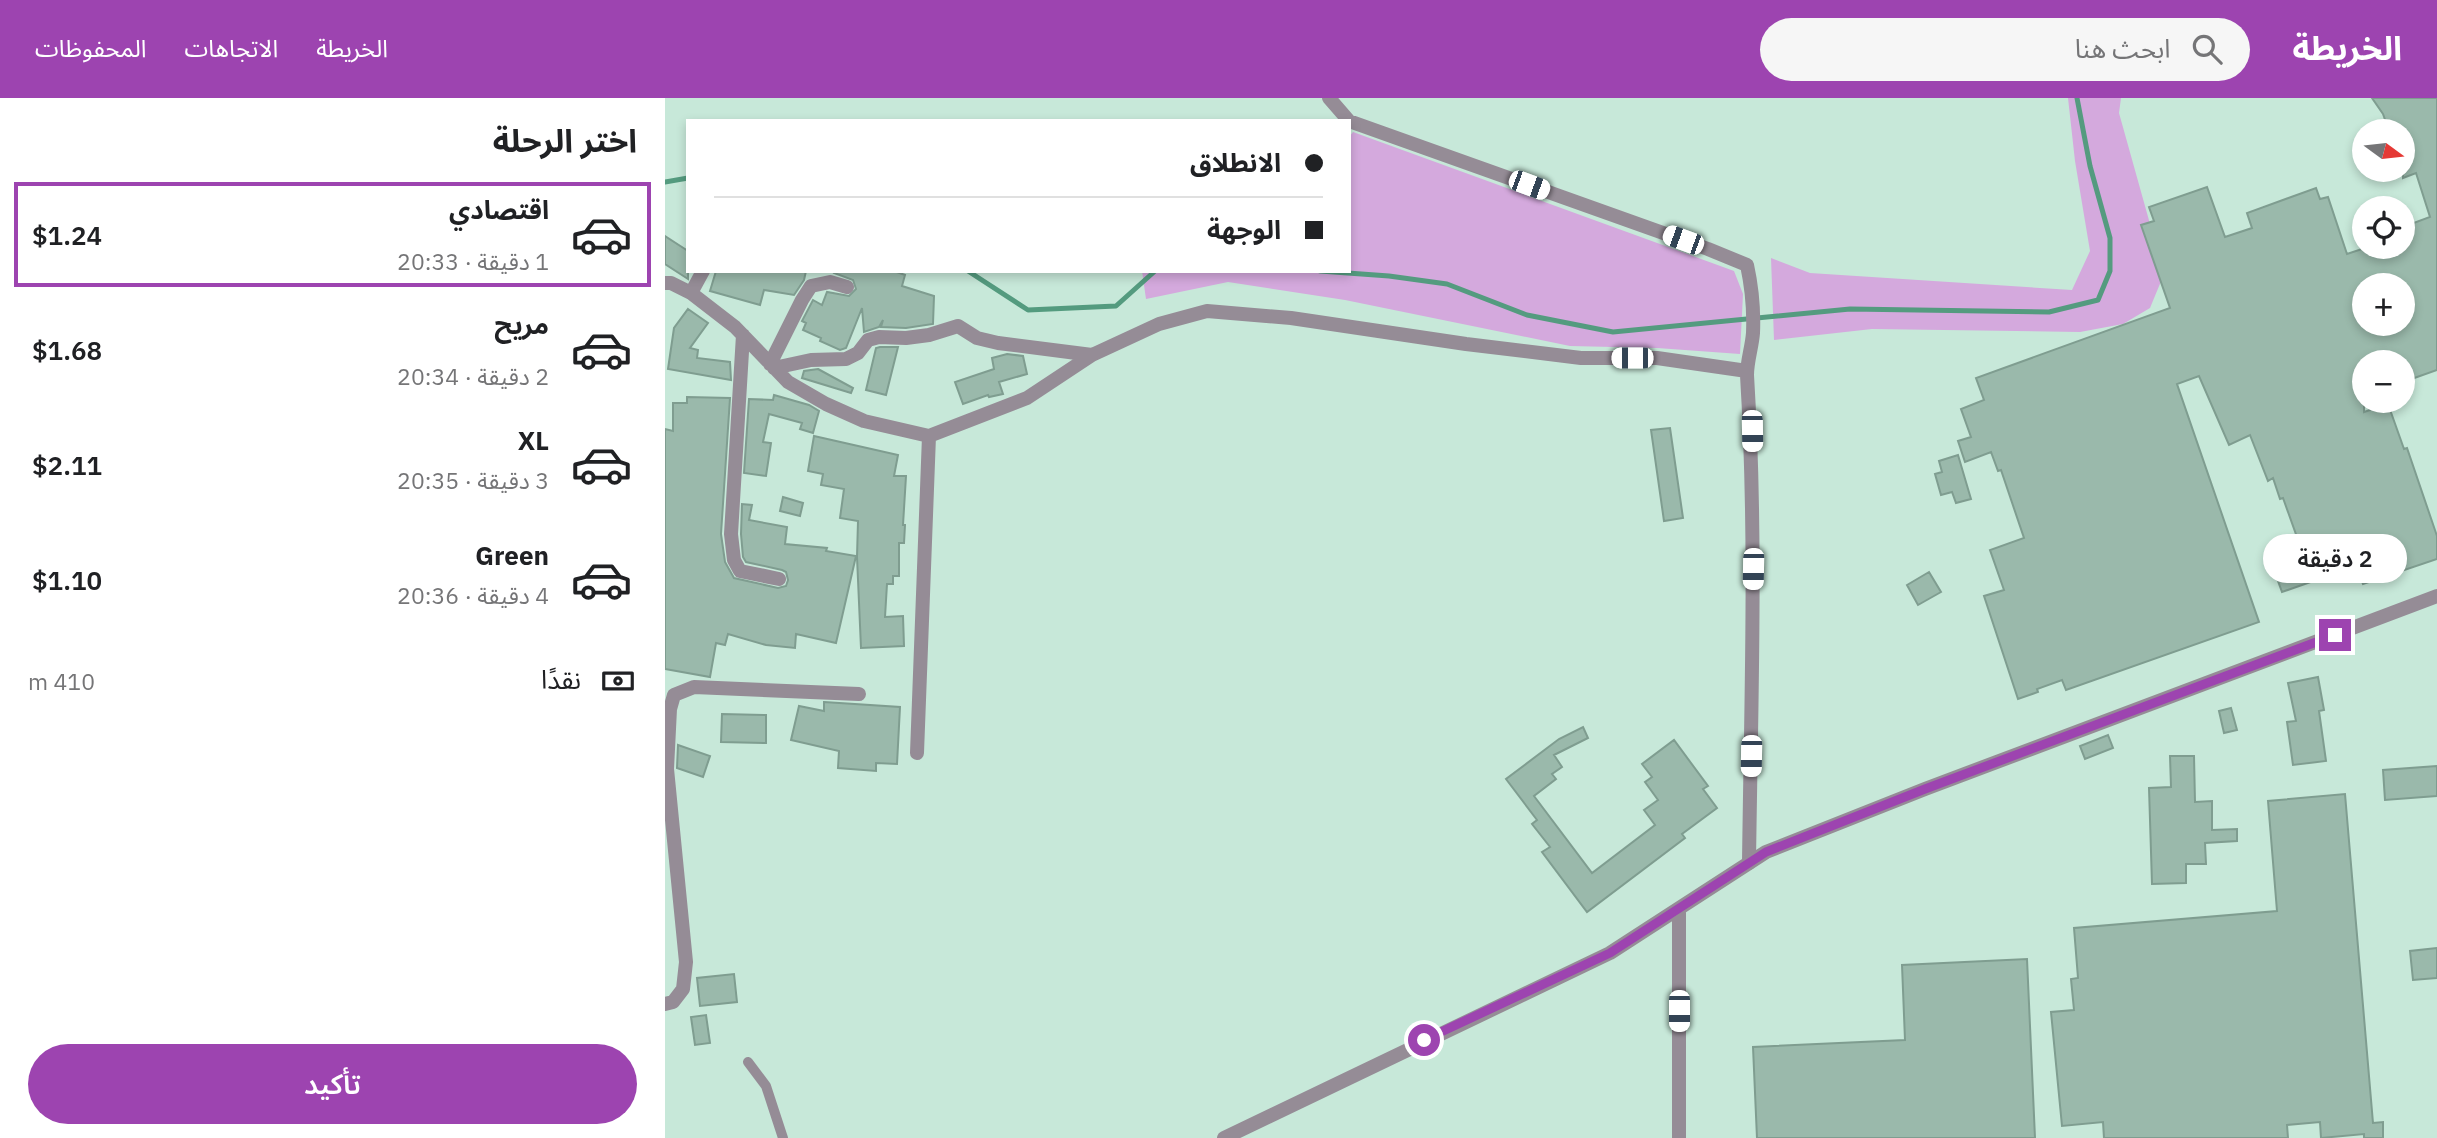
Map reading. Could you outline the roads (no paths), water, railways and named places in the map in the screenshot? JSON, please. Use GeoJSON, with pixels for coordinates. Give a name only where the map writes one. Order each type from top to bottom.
{"type":"FeatureCollection","features":[{"type":"Feature","properties":{"kind":"street"},"geometry":{"type":"LineString","coordinates":[[1329,98],[1347,119]]}},
{"type":"Feature","properties":{"kind":"street"},"geometry":{"type":"LineString","coordinates":[[1351,122],[1747,265],[1753,293],[1753,335],[1747,371],[1752,431],[1753,542],[1749,863]]}},
{"type":"Feature","properties":{"kind":"street"},"geometry":{"type":"LineString","coordinates":[[691,293],[702,273]]}},
{"type":"Feature","properties":{"kind":"street"},"geometry":{"type":"LineString","coordinates":[[772,366],[811,286],[830,282],[847,287]]}},
{"type":"Feature","properties":{"kind":"street"},"geometry":{"type":"LineString","coordinates":[[665,283],[671,283],[691,293],[743,335],[788,382],[826,404],[864,421],[929,436],[1027,398],[1092,355],[1159,324],[1207,311],[1291,317],[1466,344],[1581,358],[1657,358],[1747,371]]}},
{"type":"Feature","properties":{"kind":"street"},"geometry":{"type":"LineString","coordinates":[[772,366],[811,360],[846,359],[858,353],[868,340],[929,335],[958,326],[977,338],[997,343],[1092,355]]}},
{"type":"Feature","properties":{"kind":"street"},"geometry":{"type":"LineString","coordinates":[[743,335],[731,534],[734,560],[740,571],[779,579]]}},
{"type":"Feature","properties":{"kind":"street"},"geometry":{"type":"LineString","coordinates":[[917,753],[929,436]]}},
{"type":"Feature","properties":{"kind":"street"},"geometry":{"type":"LineString","coordinates":[[1224,1138],[1610,953],[1766,852],[1925,789],[2437,597]]}},
{"type":"Feature","properties":{"kind":"street"},"geometry":{"type":"LineString","coordinates":[[665,1004],[673,1002],[683,989],[686,962],[667,769],[670,709],[674,695],[695,687],[859,695]]}},
{"type":"Feature","properties":{"kind":"street"},"geometry":{"type":"LineString","coordinates":[[1679,909],[1679,1138]]}},
{"type":"Feature","properties":{"kind":"lane"},"geometry":{"type":"LineString","coordinates":[[748,1062],[766,1086],[782,1138]]}},
{"type":"Feature","properties":{"kind":"waterway"},"geometry":{"type":"LineString","coordinates":[[1348,273],[1447,284],[1527,315],[1613,332],[1850,309],[2049,312],[2098,300],[2110,271],[2110,238],[2090,166],[2077,98]]}},
{"type":"Feature","properties":{"kind":"waterway"},"geometry":{"type":"LineString","coordinates":[[665,182],[686,178]]}},
{"type":"Feature","properties":{"kind":"waterway"},"geometry":{"type":"LineString","coordinates":[[971,273],[1028,310],[1116,306],[1153,273]]}}]}
